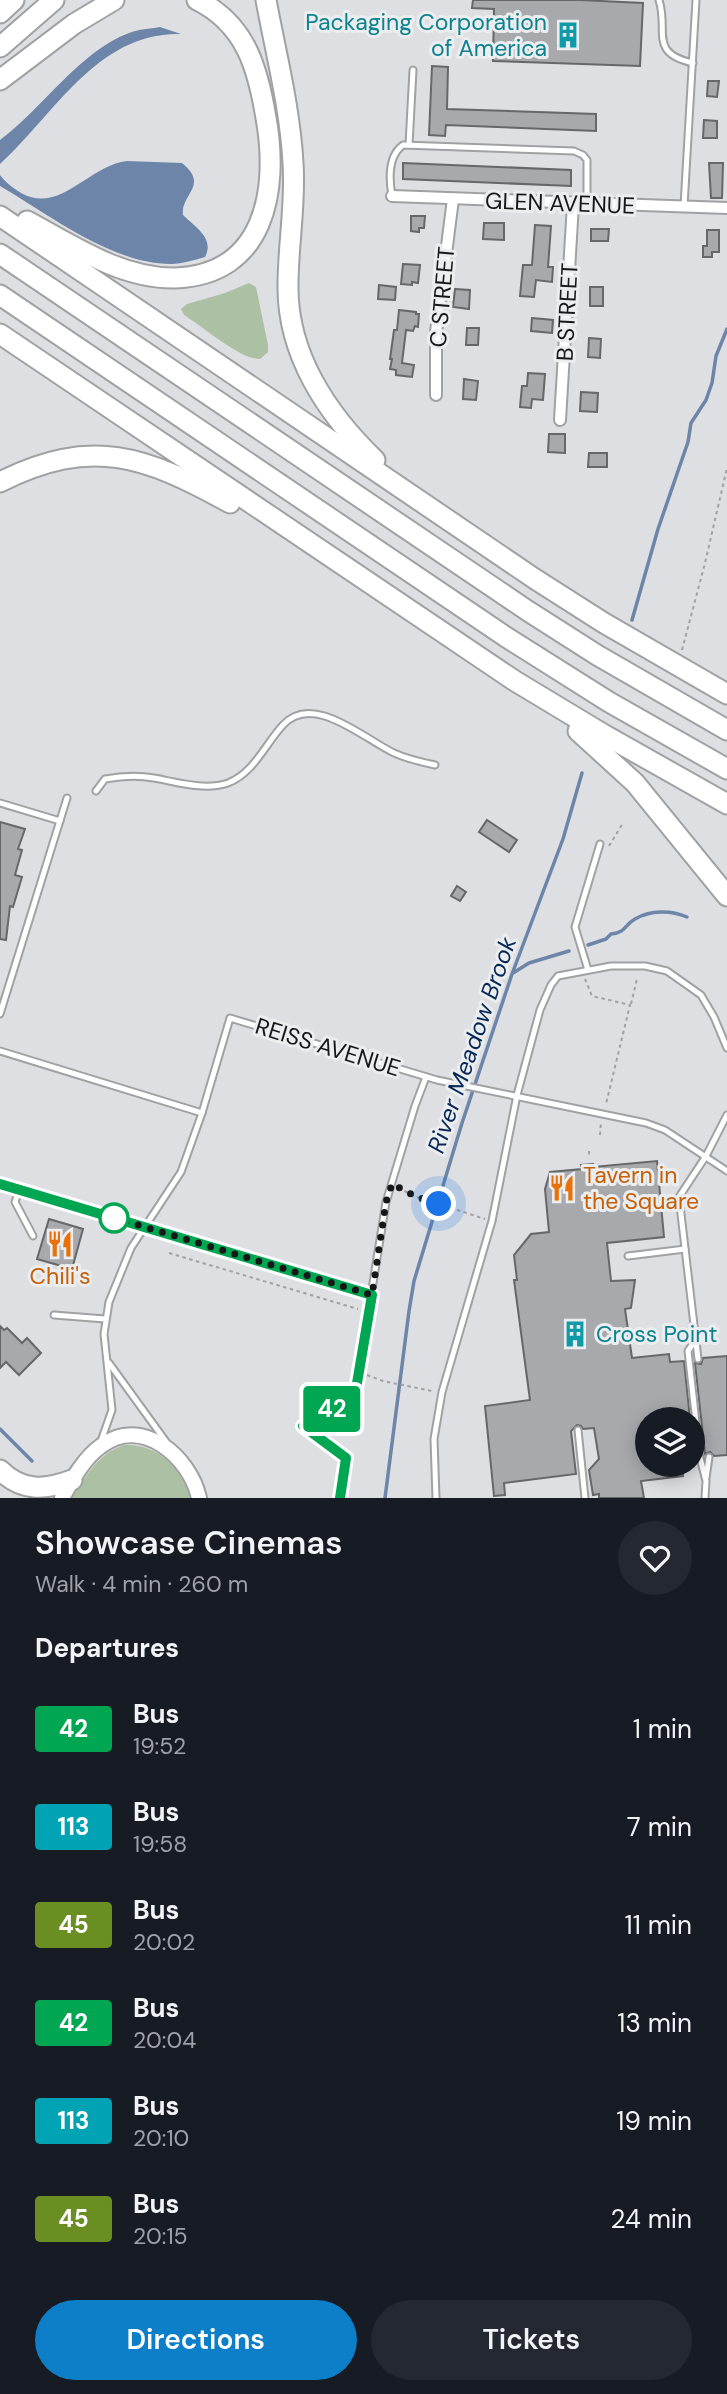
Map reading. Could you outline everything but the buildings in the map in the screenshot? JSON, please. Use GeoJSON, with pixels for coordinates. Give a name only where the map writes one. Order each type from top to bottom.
{"type":"FeatureCollection","features":[{"type":"Feature","properties":{"kind":"highway"},"geometry":{"type":"LineString","coordinates":[[0,13],[14,0]]}},
{"type":"Feature","properties":{"kind":"highway"},"geometry":{"type":"LineString","coordinates":[[0,47],[54,0]]}},
{"type":"Feature","properties":{"kind":"highway"},"geometry":{"type":"LineString","coordinates":[[0,79],[89,0]]}},
{"type":"Feature","properties":{"kind":"highway"},"geometry":{"type":"LineString","coordinates":[[0,79],[74,24],[114,0]]}},
{"type":"Feature","properties":{"kind":"highway"},"geometry":{"type":"LineString","coordinates":[[0,206],[97,258],[143,274],[174,278],[200,274],[223,264],[241,250],[260,223],[268,201],[271,180],[271,149],[261,86],[253,60],[242,38],[227,20],[197,0]]}},
{"type":"Feature","properties":{"kind":"highway"},"geometry":{"type":"LineString","coordinates":[[266,0],[293,153],[288,285],[290,316],[296,343],[317,389],[343,425],[374,459],[432,509]]}},
{"type":"Feature","properties":{"kind":"highway"},"geometry":{"type":"LineString","coordinates":[[0,216],[569,601],[727,694]]}},
{"type":"Feature","properties":{"kind":"highway"},"geometry":{"type":"LineString","coordinates":[[0,254],[527,611],[727,730]]}},
{"type":"Feature","properties":{"kind":"highway"},"geometry":{"type":"LineString","coordinates":[[0,295],[506,638],[609,702],[727,769]]}},
{"type":"Feature","properties":{"kind":"highway"},"geometry":{"type":"LineString","coordinates":[[0,334],[515,681],[626,748],[727,804]]}},
{"type":"Feature","properties":{"kind":"highway"},"geometry":{"type":"LineString","coordinates":[[0,482],[35,466],[74,457],[114,457],[141,462],[182,477],[345,567]]}},
{"type":"Feature","properties":{"kind":"highway"},"geometry":{"type":"LineString","coordinates":[[515,681],[588,739],[623,771],[727,896]]}},
{"type":"Feature","properties":{"kind":"highway"},"geometry":{"type":"LineString","coordinates":[[0,1470],[12,1480],[30,1488],[49,1487],[72,1480]]}},
{"type":"Feature","properties":{"kind":"main road"},"geometry":{"type":"LineString","coordinates":[[62,1498],[72,1480],[96,1450],[111,1440],[133,1436],[155,1440],[166,1446],[210,1498]]}},
{"type":"Feature","properties":{"kind":"main road"},"geometry":{"type":"LineString","coordinates":[[191,1476],[199,1498]]}},
{"type":"Feature","properties":{"kind":"street","name":"GLEN AVENUE"},"geometry":{"type":"LineString","coordinates":[[392,196],[727,208]]}},
{"type":"Feature","properties":{"kind":"street","name":"C STREET"},"geometry":{"type":"LineString","coordinates":[[436,394],[436,332],[453,200]]}},
{"type":"Feature","properties":{"kind":"street","name":"B STREET"},"geometry":{"type":"LineString","coordinates":[[560,420],[573,204]]}},
{"type":"Feature","properties":{"kind":"lane"},"geometry":{"type":"LineString","coordinates":[[659,0],[664,43],[677,60],[693,63]]}},
{"type":"Feature","properties":{"kind":"lane"},"geometry":{"type":"LineString","coordinates":[[684,207],[696,0]]}},
{"type":"Feature","properties":{"kind":"lane"},"geometry":{"type":"LineString","coordinates":[[409,145],[413,70]]}},
{"type":"Feature","properties":{"kind":"lane"},"geometry":{"type":"LineString","coordinates":[[392,196],[391,161],[399,148],[409,145],[579,152],[587,160],[587,204]]}},
{"type":"Feature","properties":{"kind":"lane"},"geometry":{"type":"LineString","coordinates":[[96,791],[105,779],[131,776],[197,785],[229,782],[252,766],[284,723],[299,713],[310,712],[330,718],[395,753],[435,765]]}},
{"type":"Feature","properties":{"kind":"lane"},"geometry":{"type":"LineString","coordinates":[[0,1014],[67,799]]}},
{"type":"Feature","properties":{"kind":"lane"},"geometry":{"type":"LineString","coordinates":[[0,803],[60,821]]}},
{"type":"Feature","properties":{"kind":"lane"},"geometry":{"type":"LineString","coordinates":[[586,971],[575,927],[600,844]]}},
{"type":"Feature","properties":{"kind":"lane"},"geometry":{"type":"LineString","coordinates":[[436,1498],[435,1439],[442,1392],[492,1221],[517,1096],[540,1010],[551,985],[558,976],[586,971],[628,965],[660,968],[675,974],[701,995],[727,1048]]}},
{"type":"Feature","properties":{"kind":"lane","name":"REISS AVENUE"},"geometry":{"type":"LineString","coordinates":[[96,1450],[112,1410],[104,1334],[109,1302],[122,1267],[144,1227],[181,1172],[202,1113],[230,1018],[426,1077],[386,1202],[355,1395],[303,1426],[346,1458],[340,1498]]}},
{"type":"Feature","properties":{"kind":"lane"},"geometry":{"type":"LineString","coordinates":[[0,1051],[202,1113]]}},
{"type":"Feature","properties":{"kind":"lane"},"geometry":{"type":"LineString","coordinates":[[426,1077],[646,1123],[665,1130],[727,1171]]}},
{"type":"Feature","properties":{"kind":"lane"},"geometry":{"type":"LineString","coordinates":[[698,1359],[679,1198],[706,1156],[727,1115]]}},
{"type":"Feature","properties":{"kind":"lane"},"geometry":{"type":"LineString","coordinates":[[0,1184],[372,1295]]}},
{"type":"Feature","properties":{"kind":"lane"},"geometry":{"type":"LineString","coordinates":[[19,1190],[15,1202],[33,1236]]}},
{"type":"Feature","properties":{"kind":"lane"},"geometry":{"type":"LineString","coordinates":[[628,1256],[685,1249]]}},
{"type":"Feature","properties":{"kind":"lane"},"geometry":{"type":"LineString","coordinates":[[54,1315],[106,1319]]}},
{"type":"Feature","properties":{"kind":"lane"},"geometry":{"type":"LineString","coordinates":[[696,1339],[688,1350],[700,1458],[706,1481]]}},
{"type":"Feature","properties":{"kind":"lane"},"geometry":{"type":"LineString","coordinates":[[107,1361],[174,1454]]}},
{"type":"Feature","properties":{"kind":"lane"},"geometry":{"type":"LineString","coordinates":[[579,1430],[585,1498]]}},
{"type":"Feature","properties":{"kind":"lane"},"geometry":{"type":"LineString","coordinates":[[705,1498],[709,1457]]}},
{"type":"Feature","properties":{"kind":"path"},"geometry":{"type":"LineString","coordinates":[[681,650],[727,468]]}},
{"type":"Feature","properties":{"kind":"path"},"geometry":{"type":"LineString","coordinates":[[597,856],[610,845],[622,823]]}},
{"type":"Feature","properties":{"kind":"path"},"geometry":{"type":"LineString","coordinates":[[586,971],[592,996],[631,1005]]}},
{"type":"Feature","properties":{"kind":"path"},"geometry":{"type":"LineString","coordinates":[[606,1104],[637,979]]}},
{"type":"Feature","properties":{"kind":"path"},"geometry":{"type":"LineString","coordinates":[[599,1125],[600,1135]]}},
{"type":"Feature","properties":{"kind":"path"},"geometry":{"type":"LineString","coordinates":[[589,1151],[589,1158]]}},
{"type":"Feature","properties":{"kind":"path"},"geometry":{"type":"LineString","coordinates":[[392,1184],[417,1197],[485,1219]]}},
{"type":"Feature","properties":{"kind":"path"},"geometry":{"type":"LineString","coordinates":[[169,1253],[363,1310]]}},
{"type":"Feature","properties":{"kind":"path"},"geometry":{"type":"LineString","coordinates":[[359,1372],[383,1381],[436,1391]]}},
{"type":"Feature","properties":{"kind":"green space"},"geometry":{"type":"Polygon","coordinates":[[[249,283],[256,287],[268,345],[268,352],[260,359],[232,348],[184,315],[181,309],[187,304],[249,283]]]}},
{"type":"Feature","properties":{"kind":"green space"},"geometry":{"type":"Polygon","coordinates":[[[124,1445],[147,1448],[166,1459],[181,1476],[190,1498],[72,1498],[100,1459],[124,1445]]]}},
{"type":"Feature","properties":{"kind":"water"},"geometry":{"type":"Polygon","coordinates":[[[160,27],[181,34],[151,37],[125,46],[101,61],[59,100],[0,164],[0,140],[77,67],[111,42],[133,32],[160,27]]]}},
{"type":"Feature","properties":{"kind":"water"},"geometry":{"type":"Polygon","coordinates":[[[127,161],[182,163],[190,171],[194,184],[183,208],[183,215],[206,239],[205,257],[173,264],[128,256],[61,224],[0,186],[0,175],[21,193],[35,198],[49,198],[62,194],[113,164],[127,161]]]}},
{"type":"Feature","properties":{"kind":"waterway","name":"River Meadow Brook"},"geometry":{"type":"LineString","coordinates":[[632,620],[658,529],[688,442],[691,423],[706,400],[716,356],[727,329]]}},
{"type":"Feature","properties":{"kind":"waterway","name":"River Meadow Brook"},"geometry":{"type":"LineString","coordinates":[[385,1498],[414,1281],[462,1123],[512,974],[563,839],[582,773]]}},
{"type":"Feature","properties":{"kind":"waterway"},"geometry":{"type":"LineString","coordinates":[[588,945],[606,939],[647,914],[667,912],[687,917]]}},
{"type":"Feature","properties":{"kind":"waterway"},"geometry":{"type":"LineString","coordinates":[[513,973],[529,963],[569,951]]}},
{"type":"Feature","properties":{"kind":"waterway"},"geometry":{"type":"LineString","coordinates":[[0,1429],[32,1461]]}},
{"type":"Feature","properties":{"kind":"bus line","name":"42"},"geometry":{"type":"LineString","coordinates":[[0,1184],[372,1295],[355,1395],[303,1426],[346,1458],[340,1498]]}},
{"type":"Feature","properties":{"kind":"place","name":"Packaging Corporation of America"},"geometry":{"type":"Point","coordinates":[568,35]}},
{"type":"Feature","properties":{"kind":"place","name":"Tavern in the Square"},"geometry":{"type":"Point","coordinates":[562,1188]}},
{"type":"Feature","properties":{"kind":"place","name":"Chili's"},"geometry":{"type":"Point","coordinates":[60,1244]}},
{"type":"Feature","properties":{"kind":"place","name":"Cross Point"},"geometry":{"type":"Point","coordinates":[575,1334]}},
{"type":"Feature","properties":{"kind":"route"},"geometry":{"type":"LineString","coordinates":[[114,1218],[108,1216],[372,1295],[386,1202],[392,1184],[417,1197],[439,1204]]}}]}
